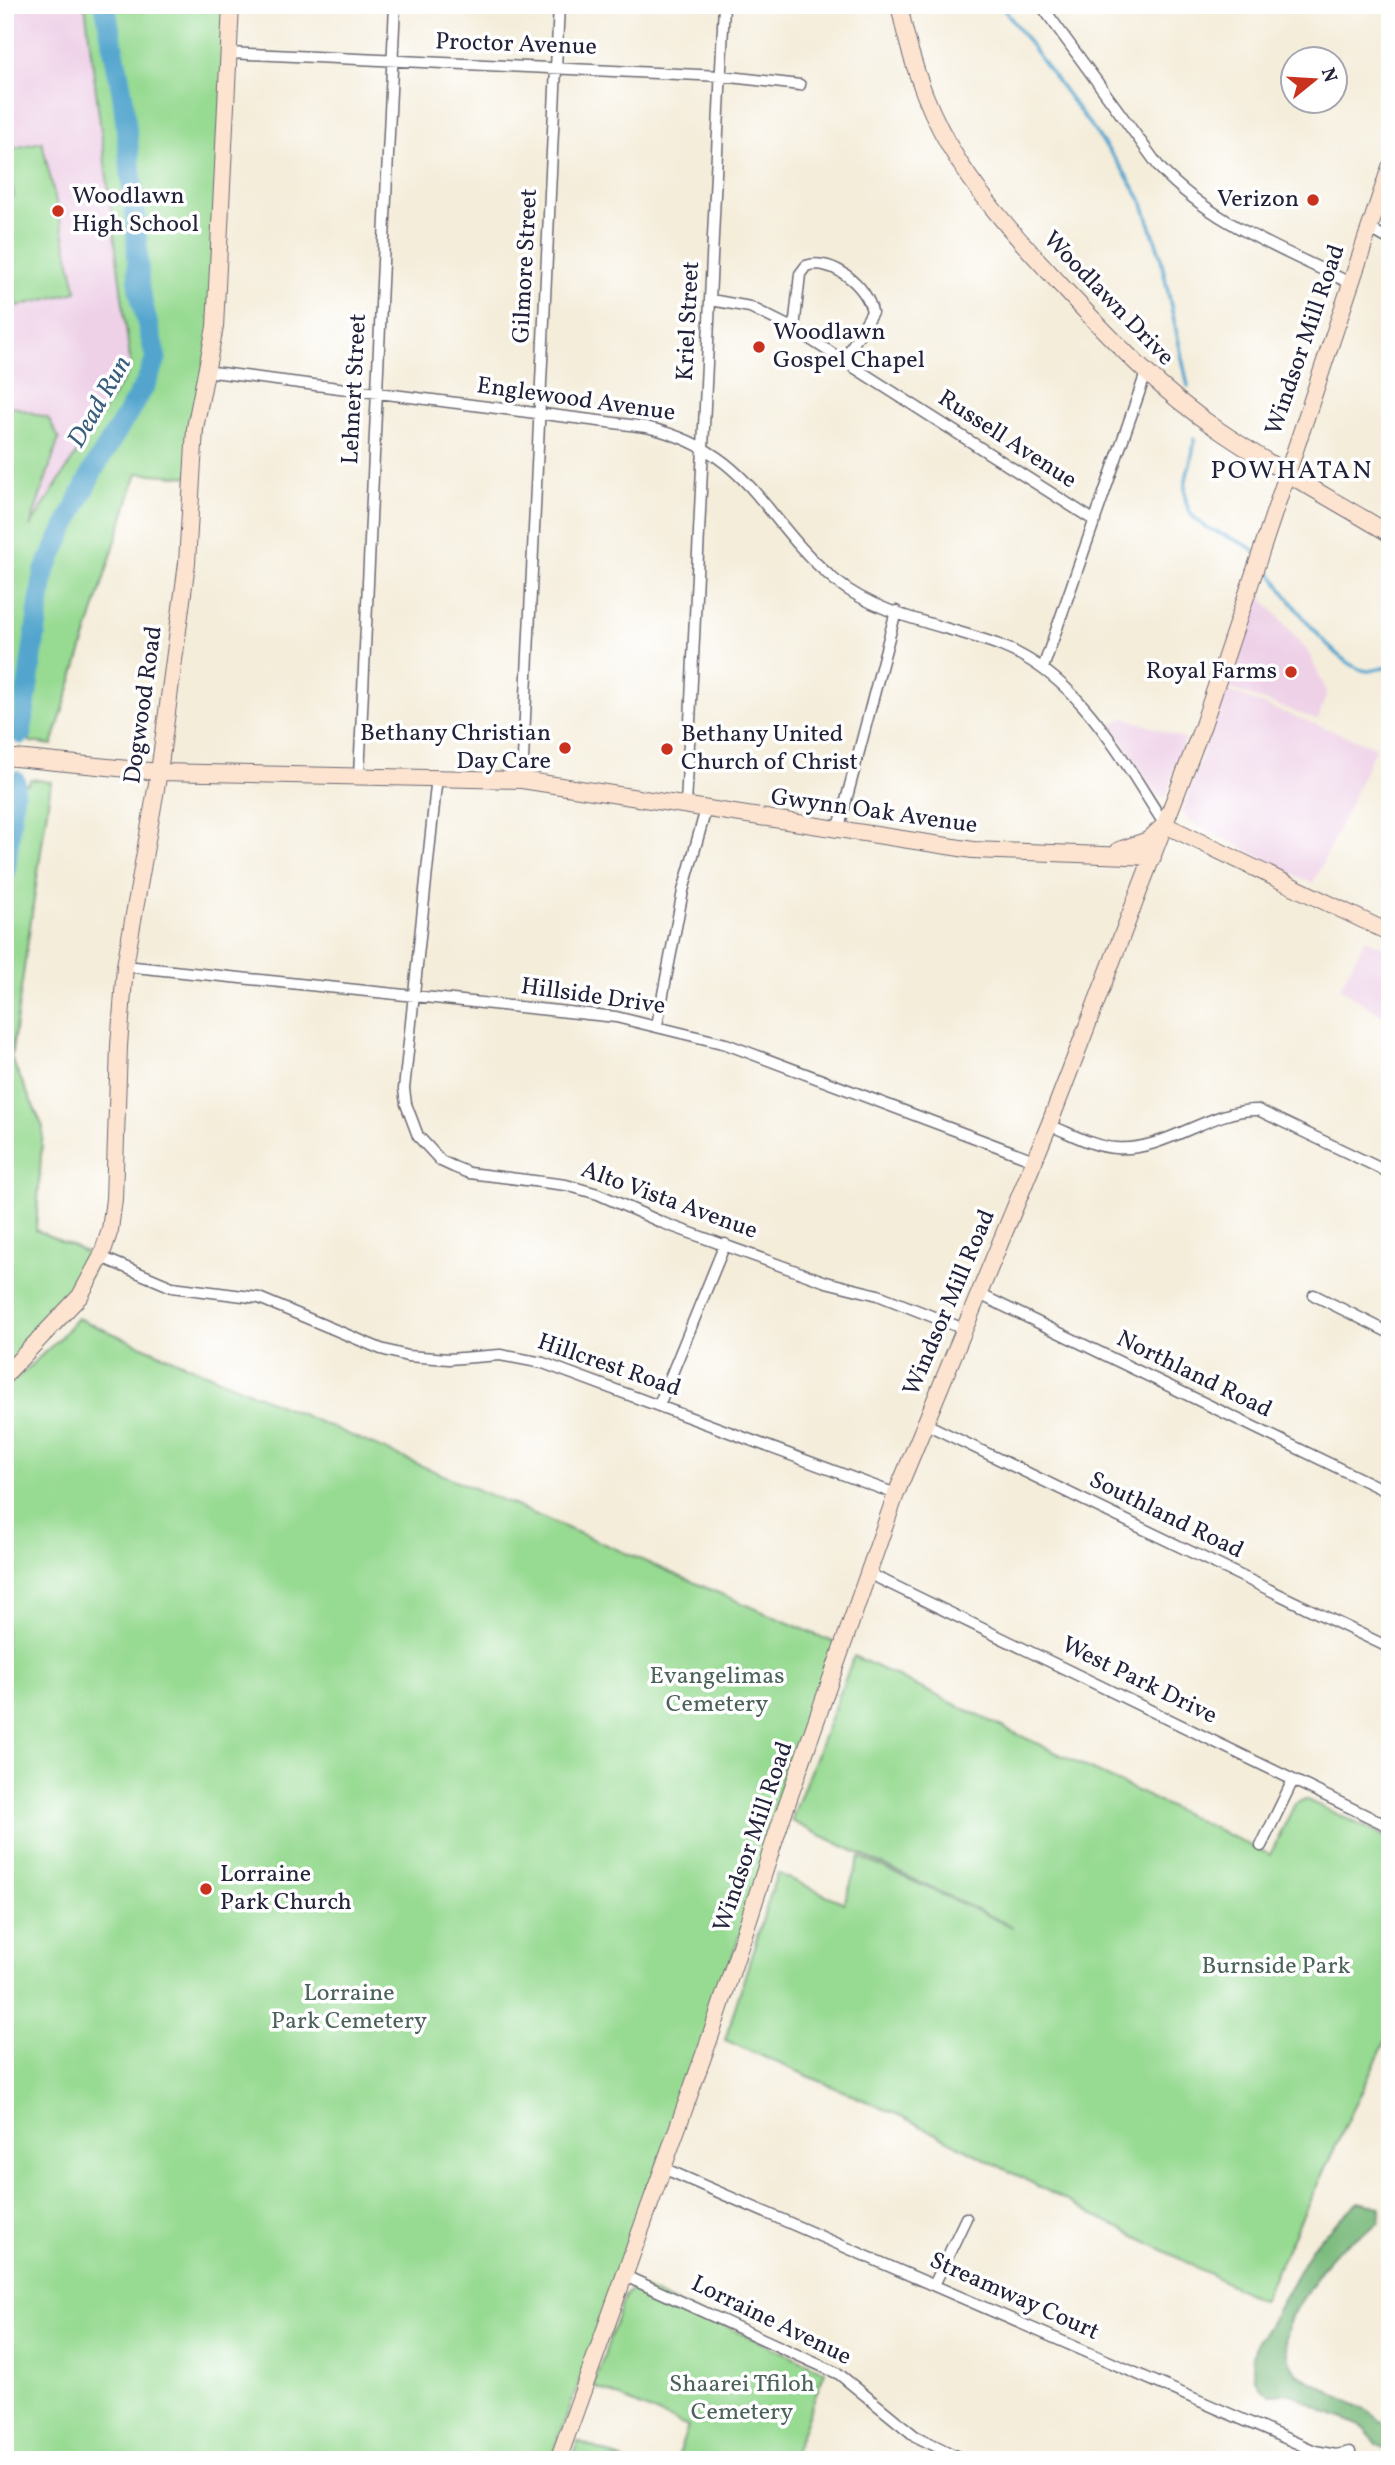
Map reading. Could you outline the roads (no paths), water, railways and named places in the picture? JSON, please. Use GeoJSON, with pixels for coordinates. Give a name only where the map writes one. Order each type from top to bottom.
{"type":"FeatureCollection","features":[{"type":"Feature","properties":{"kind":"main road","name":"Dogwood Road"},"geometry":{"type":"LineString","coordinates":[[5,1374],[80,1296],[101,1257],[110,1230],[114,1199],[119,1046],[125,966],[159,772],[187,564],[195,428],[211,351],[218,294],[231,5]]}},
{"type":"Feature","properties":{"kind":"main road","name":"Woodlawn Drive"},"geometry":{"type":"LineString","coordinates":[[900,5],[919,83],[936,123],[970,182],[1017,237],[1146,373],[1217,429],[1390,534]]}},
{"type":"Feature","properties":{"kind":"main road","name":"Windsor Mill Road"},"geometry":{"type":"LineString","coordinates":[[558,2460],[712,2032],[782,1818],[896,1494],[1049,1125],[1203,725],[1390,167]]}},
{"type":"Feature","properties":{"kind":"main road","name":"Gwynn Oak Avenue"},"geometry":{"type":"LineString","coordinates":[[5,757],[159,772],[437,776],[523,780],[973,850],[1153,857]]}},
{"type":"Feature","properties":{"kind":"main road"},"geometry":{"type":"LineString","coordinates":[[1100,855],[1134,847],[1165,825],[1390,933]]}},
{"type":"Feature","properties":{"kind":"street","name":"Lehnert Street"},"geometry":{"type":"LineString","coordinates":[[359,776],[395,5]]}},
{"type":"Feature","properties":{"kind":"street","name":"Gilmore Street"},"geometry":{"type":"LineString","coordinates":[[523,780],[559,5]]}},
{"type":"Feature","properties":{"kind":"street","name":"Kriel Street"},"geometry":{"type":"LineString","coordinates":[[686,806],[724,5]]}},
{"type":"Feature","properties":{"kind":"street"},"geometry":{"type":"LineString","coordinates":[[1041,5],[1160,168],[1181,190],[1221,218],[1350,283]]}},
{"type":"Feature","properties":{"kind":"street","name":"Proctor Avenue"},"geometry":{"type":"LineString","coordinates":[[229,53],[721,76],[800,85]]}},
{"type":"Feature","properties":{"kind":"street"},"geometry":{"type":"LineString","coordinates":[[1369,228],[1390,240]]}},
{"type":"Feature","properties":{"kind":"street"},"geometry":{"type":"LineString","coordinates":[[794,329],[800,274],[806,266],[824,264],[863,288],[872,312],[844,360]]}},
{"type":"Feature","properties":{"kind":"street","name":"Russell Avenue"},"geometry":{"type":"LineString","coordinates":[[711,300],[750,307],[794,329],[1095,521]]}},
{"type":"Feature","properties":{"kind":"street","name":"Englewood Avenue"},"geometry":{"type":"LineString","coordinates":[[205,371],[646,427],[683,437],[703,446],[742,477],[800,545],[837,582],[897,611],[1000,645],[1043,668],[1094,718],[1165,825]]}},
{"type":"Feature","properties":{"kind":"street"},"geometry":{"type":"LineString","coordinates":[[1043,668],[1146,373]]}},
{"type":"Feature","properties":{"kind":"street"},"geometry":{"type":"LineString","coordinates":[[838,831],[897,611]]}},
{"type":"Feature","properties":{"kind":"street","name":"Alto Vista Avenue"},"geometry":{"type":"LineString","coordinates":[[437,776],[412,996],[405,1104],[418,1136],[441,1161],[470,1173],[566,1185],[827,1282],[878,1295],[964,1329]]}},
{"type":"Feature","properties":{"kind":"street"},"geometry":{"type":"LineString","coordinates":[[657,1025],[681,901],[706,809]]}},
{"type":"Feature","properties":{"kind":"street","name":"Hillside Drive"},"geometry":{"type":"LineString","coordinates":[[125,966],[616,1017],[657,1025],[726,1044],[1034,1160]]}},
{"type":"Feature","properties":{"kind":"street"},"geometry":{"type":"LineString","coordinates":[[1049,1125],[1100,1145],[1128,1148],[1144,1145],[1238,1112],[1258,1110],[1390,1173]]}},
{"type":"Feature","properties":{"kind":"street"},"geometry":{"type":"LineString","coordinates":[[659,1405],[725,1244]]}},
{"type":"Feature","properties":{"kind":"street","name":"Hillcrest Road"},"geometry":{"type":"LineString","coordinates":[[101,1257],[172,1287],[259,1297],[381,1349],[426,1359],[523,1357],[896,1494]]}},
{"type":"Feature","properties":{"kind":"street","name":"Northland Road"},"geometry":{"type":"LineString","coordinates":[[979,1294],[1390,1493]]}},
{"type":"Feature","properties":{"kind":"street"},"geometry":{"type":"LineString","coordinates":[[1314,1295],[1390,1333]]}},
{"type":"Feature","properties":{"kind":"street","name":"Southland Road"},"geometry":{"type":"LineString","coordinates":[[924,1423],[1390,1648]]}},
{"type":"Feature","properties":{"kind":"street","name":"West Park Drive"},"geometry":{"type":"LineString","coordinates":[[870,1574],[1390,1827]]}},
{"type":"Feature","properties":{"kind":"street"},"geometry":{"type":"LineString","coordinates":[[1261,1846],[1293,1780]]}},
{"type":"Feature","properties":{"kind":"street","name":"Streamway Court"},"geometry":{"type":"LineString","coordinates":[[663,2168],[1315,2451],[1336,2455],[1350,2452]]}},
{"type":"Feature","properties":{"kind":"street"},"geometry":{"type":"LineString","coordinates":[[934,2285],[966,2218]]}},
{"type":"Feature","properties":{"kind":"street","name":"Lorraine Avenue"},"geometry":{"type":"LineString","coordinates":[[624,2275],[839,2374],[915,2436],[964,2460]]}},
{"type":"Feature","properties":{"kind":"waterway","name":"Dead Run"},"geometry":{"type":"LineString","coordinates":[[21,734],[44,572],[93,470],[145,385],[156,359],[139,289],[136,221],[123,98],[105,5]]}},
{"type":"Feature","properties":{"kind":"waterway"},"geometry":{"type":"LineString","coordinates":[[1001,5],[1121,167],[1142,201],[1160,254],[1188,386]]}},
{"type":"Feature","properties":{"kind":"waterway"},"geometry":{"type":"LineString","coordinates":[[1194,439],[1185,487],[1186,502],[1191,514],[1209,529],[1257,552]]}},
{"type":"Feature","properties":{"kind":"waterway"},"geometry":{"type":"LineString","coordinates":[[1264,561],[1310,625],[1340,657],[1355,667],[1368,671],[1390,667]]}},
{"type":"Feature","properties":{"kind":"waterway","name":"Dead Run"},"geometry":{"type":"LineString","coordinates":[[5,873],[15,781]]}},
{"type":"Feature","properties":{"kind":"place","name":"Verizon"},"geometry":{"type":"Point","coordinates":[1313,200]}},
{"type":"Feature","properties":{"kind":"place","name":"Woodlawn High School"},"geometry":{"type":"Point","coordinates":[58,211]}},
{"type":"Feature","properties":{"kind":"place","name":"Woodlawn Gospel Chapel"},"geometry":{"type":"Point","coordinates":[759,347]}},
{"type":"Feature","properties":{"kind":"place","name":"Royal Farms"},"geometry":{"type":"Point","coordinates":[1291,672]}},
{"type":"Feature","properties":{"kind":"place","name":"Bethany Christian Day Care"},"geometry":{"type":"Point","coordinates":[565,748]}},
{"type":"Feature","properties":{"kind":"place","name":"Bethany United Church of Christ"},"geometry":{"type":"Point","coordinates":[667,749]}},
{"type":"Feature","properties":{"kind":"place","name":"Lorraine Park Church"},"geometry":{"type":"Point","coordinates":[206,1889]}},
{"type":"Feature","properties":{"kind":"district","name":"POWHATAN"},"geometry":{"type":"Point","coordinates":[1292,471]}},
{"type":"Feature","properties":{"kind":"park label","name":"Evangelimas Cemetery"},"geometry":{"type":"Point","coordinates":[717,1691]}},
{"type":"Feature","properties":{"kind":"park label","name":"Burnside Park"},"geometry":{"type":"Point","coordinates":[1276,1967]}},
{"type":"Feature","properties":{"kind":"park label","name":"Lorraine Park Cemetery"},"geometry":{"type":"Point","coordinates":[349,2008]}},
{"type":"Feature","properties":{"kind":"park label","name":"Shaarei Tfiloh Cemetery"},"geometry":{"type":"Point","coordinates":[742,2399]}}]}
